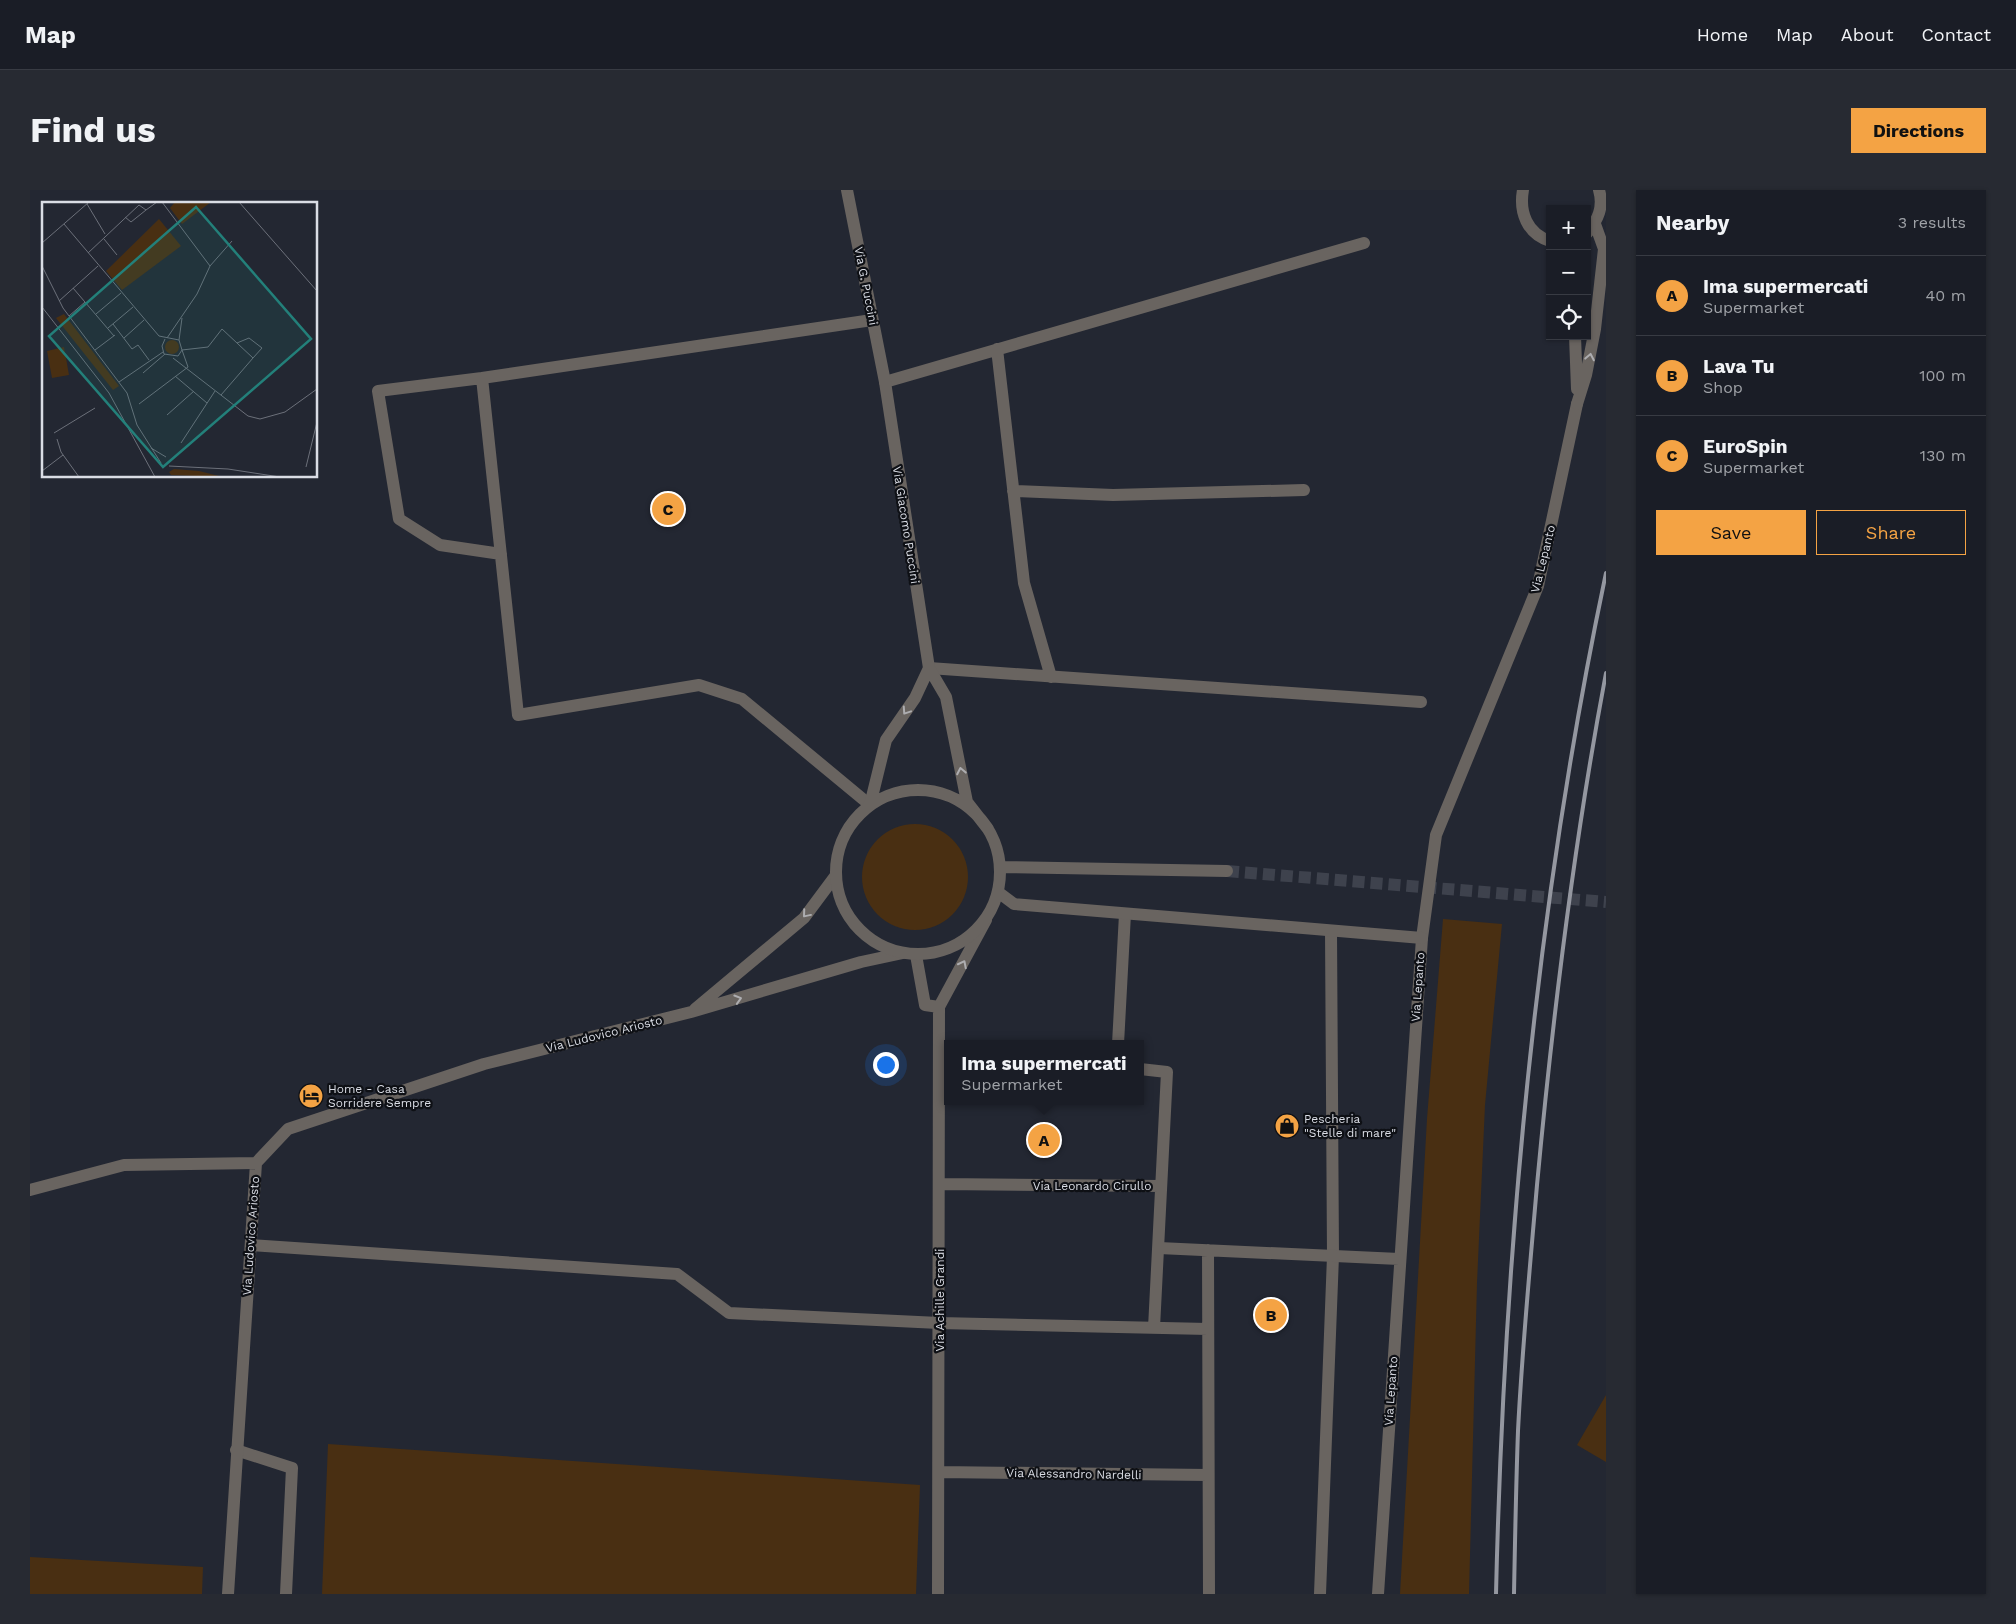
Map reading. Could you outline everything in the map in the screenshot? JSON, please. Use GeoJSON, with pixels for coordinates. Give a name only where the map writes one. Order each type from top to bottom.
{"type":"FeatureCollection","features":[{"type":"Feature","properties":{"kind":"street","name":"Via G. Puccini"},"geometry":{"type":"LineString","coordinates":[[847,190],[885,382]]}},
{"type":"Feature","properties":{"kind":"street"},"geometry":{"type":"LineString","coordinates":[[1577,404],[1586,375],[1595,329],[1604,249],[1591,229],[1603,206],[1599,190]]}},
{"type":"Feature","properties":{"kind":"street"},"geometry":{"type":"LineString","coordinates":[[1523,191],[1522,212],[1527,224],[1548,250]]}},
{"type":"Feature","properties":{"kind":"street"},"geometry":{"type":"LineString","coordinates":[[1535,233],[1546,239]]}},
{"type":"Feature","properties":{"kind":"street"},"geometry":{"type":"LineString","coordinates":[[885,382],[1364,243]]}},
{"type":"Feature","properties":{"kind":"street"},"geometry":{"type":"LineString","coordinates":[[501,554],[440,545],[399,519],[378,391],[482,378],[872,320]]}},
{"type":"Feature","properties":{"kind":"street"},"geometry":{"type":"LineString","coordinates":[[1575,340],[1577,404]]}},
{"type":"Feature","properties":{"kind":"street"},"geometry":{"type":"LineString","coordinates":[[997,349],[1024,583],[1051,677]]}},
{"type":"Feature","properties":{"kind":"street"},"geometry":{"type":"LineString","coordinates":[[482,378],[518,715],[699,685],[742,699],[870,805]]}},
{"type":"Feature","properties":{"kind":"street","name":"Via Giacomo Puccini"},"geometry":{"type":"LineString","coordinates":[[885,382],[929,668],[946,697],[967,802],[988,829]]}},
{"type":"Feature","properties":{"kind":"street","name":"Via Lepanto"},"geometry":{"type":"LineString","coordinates":[[1378,1594],[1422,938],[1436,835],[1538,586],[1577,404]]}},
{"type":"Feature","properties":{"kind":"street"},"geometry":{"type":"LineString","coordinates":[[1013,491],[1113,495],[1304,490]]}},
{"type":"Feature","properties":{"kind":"street"},"geometry":{"type":"LineString","coordinates":[[870,805],[886,740],[914,698],[929,668],[1421,702]]}},
{"type":"Feature","properties":{"kind":"street"},"geometry":{"type":"LineString","coordinates":[[910,954],[925,1005],[939,1007],[986,920],[998,892],[1000,867],[998,851],[988,829],[969,808],[956,799],[928,790],[913,790],[891,794],[870,805],[846,832],[838,852],[836,876],[842,904],[853,922],[871,940],[910,954],[948,950],[972,935],[986,920]]}},
{"type":"Feature","properties":{"kind":"street"},"geometry":{"type":"LineString","coordinates":[[1000,867],[1227,871]]}},
{"type":"Feature","properties":{"kind":"street"},"geometry":{"type":"LineString","coordinates":[[691,1012],[804,918],[836,876]]}},
{"type":"Feature","properties":{"kind":"street"},"geometry":{"type":"LineString","coordinates":[[998,892],[1014,904],[1422,938]]}},
{"type":"Feature","properties":{"kind":"street"},"geometry":{"type":"LineString","coordinates":[[1118,1040],[1125,914]]}},
{"type":"Feature","properties":{"kind":"street"},"geometry":{"type":"LineString","coordinates":[[1320,1594],[1333,1256],[1331,931]]}},
{"type":"Feature","properties":{"kind":"street","name":"Via Ludovico Ariosto"},"geometry":{"type":"LineString","coordinates":[[228,1594],[256,1163],[288,1129],[484,1064],[691,1012],[861,962],[910,954]]}},
{"type":"Feature","properties":{"kind":"street","name":"Via Achille Grandi"},"geometry":{"type":"LineString","coordinates":[[938,1594],[940,1323],[939,1007]]}},
{"type":"Feature","properties":{"kind":"street","name":"Via Leonardo Cirullo"},"geometry":{"type":"LineString","coordinates":[[940,1184],[1162,1186],[1167,1072],[1144,1069]]}},
{"type":"Feature","properties":{"kind":"street"},"geometry":{"type":"LineString","coordinates":[[30,1190],[124,1165],[256,1163]]}},
{"type":"Feature","properties":{"kind":"street"},"geometry":{"type":"LineString","coordinates":[[1154,1328],[1162,1186]]}},
{"type":"Feature","properties":{"kind":"street"},"geometry":{"type":"LineString","coordinates":[[251,1245],[677,1274],[729,1314],[940,1323],[1208,1329]]}},
{"type":"Feature","properties":{"kind":"street"},"geometry":{"type":"LineString","coordinates":[[1159,1248],[1399,1259]]}},
{"type":"Feature","properties":{"kind":"street"},"geometry":{"type":"LineString","coordinates":[[1208,1250],[1209,1594]]}},
{"type":"Feature","properties":{"kind":"street"},"geometry":{"type":"LineString","coordinates":[[236,1450],[292,1468],[286,1594]]}},
{"type":"Feature","properties":{"kind":"street","name":"Via Alessandro Nardelli"},"geometry":{"type":"LineString","coordinates":[[939,1472],[1208,1475]]}},
{"type":"Feature","properties":{"kind":"shaded area"},"geometry":{"type":"Polygon","coordinates":[[[915,824],[935,828],[953,839],[964,857],[968,877],[964,897],[953,915],[935,926],[915,930],[895,926],[877,915],[866,897],[862,877],[866,857],[877,839],[895,828],[915,824]]]}},
{"type":"Feature","properties":{"kind":"shaded area"},"geometry":{"type":"Polygon","coordinates":[[[1443,919],[1502,924],[1485,1105],[1477,1283],[1469,1594],[1400,1594],[1427,1119],[1443,919]]]}},
{"type":"Feature","properties":{"kind":"shaded area"},"geometry":{"type":"Polygon","coordinates":[[[1606,1395],[1606,1462],[1577,1445],[1606,1395]]]}},
{"type":"Feature","properties":{"kind":"shaded area"},"geometry":{"type":"Polygon","coordinates":[[[328,1444],[920,1485],[916,1594],[322,1594],[328,1444]]]}},
{"type":"Feature","properties":{"kind":"shaded area"},"geometry":{"type":"Polygon","coordinates":[[[30,1557],[203,1567],[202,1594],[30,1594],[30,1557]]]}},
{"type":"Feature","properties":{"kind":"tunnel"},"geometry":{"type":"LineString","coordinates":[[1227,871],[1606,902]]}},
{"type":"Feature","properties":{"kind":"railway"},"geometry":{"type":"LineString","coordinates":[[1496,1594],[1500,1465],[1507,1337],[1527,1081],[1542,953],[1560,826],[1581,699],[1606,573]]}},
{"type":"Feature","properties":{"kind":"railway"},"geometry":{"type":"LineString","coordinates":[[1514,1594],[1518,1431],[1526,1308],[1543,1121],[1557,992],[1574,864],[1606,673]]}},
{"type":"Feature","properties":{"kind":"place","name":"EuroSpin"},"geometry":{"type":"Point","coordinates":[668,509]}},
{"type":"Feature","properties":{"kind":"place","name":"Home - Casa Sorridere Sempre"},"geometry":{"type":"Point","coordinates":[311,1096]}},
{"type":"Feature","properties":{"kind":"place","name":"Pescheria \"Stelle di mare\""},"geometry":{"type":"Point","coordinates":[1287,1126]}},
{"type":"Feature","properties":{"kind":"place","name":"Ima supermercati"},"geometry":{"type":"Point","coordinates":[1044,1140]}},
{"type":"Feature","properties":{"kind":"place","name":"Lava Tu"},"geometry":{"type":"Point","coordinates":[1271,1315]}}]}
